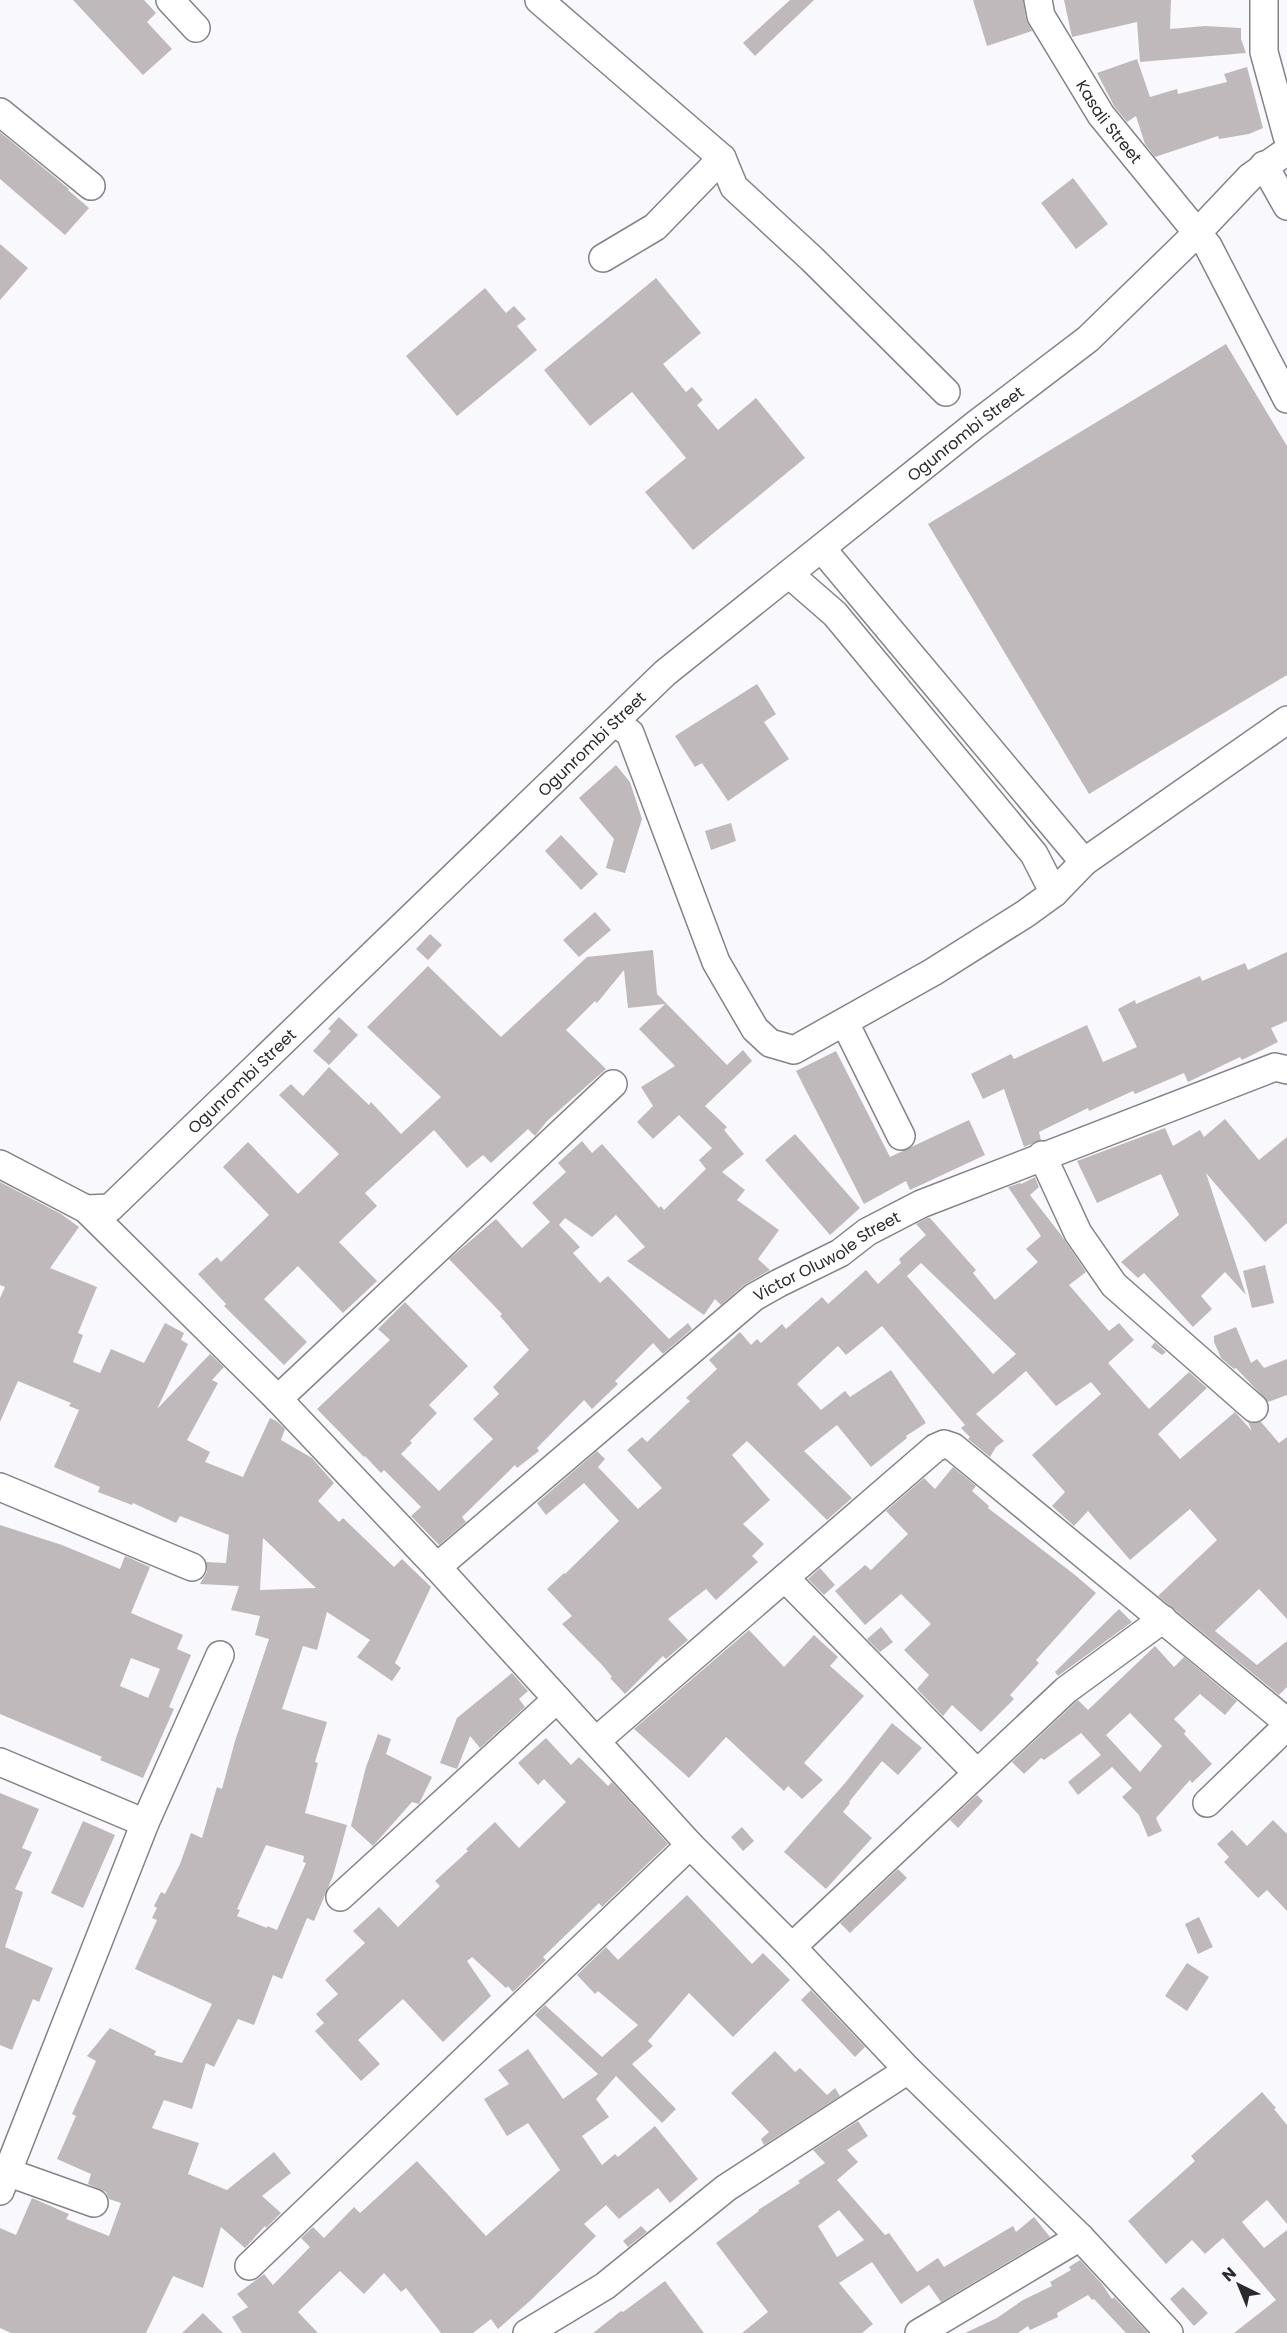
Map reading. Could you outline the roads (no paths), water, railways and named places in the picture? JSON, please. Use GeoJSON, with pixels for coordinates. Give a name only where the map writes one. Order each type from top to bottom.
{"type":"FeatureCollection","features":[{"type":"Feature","properties":{"kind":"street"},"geometry":{"type":"LineString","coordinates":[[170,0],[196,28]]}},
{"type":"Feature","properties":{"kind":"street"},"geometry":{"type":"LineString","coordinates":[[539,0],[722,158],[734,187],[812,259],[946,392]]}},
{"type":"Feature","properties":{"kind":"street","name":"Kasali Street"},"geometry":{"type":"LineString","coordinates":[[1038,0],[1041,16],[1101,115],[1208,246],[1287,399]]}},
{"type":"Feature","properties":{"kind":"street"},"geometry":{"type":"LineString","coordinates":[[1264,0],[1264,52],[1287,136]]}},
{"type":"Feature","properties":{"kind":"street"},"geometry":{"type":"LineString","coordinates":[[0,112],[91,186]]}},
{"type":"Feature","properties":{"kind":"street","name":"Ogunrombi Street"},"geometry":{"type":"LineString","coordinates":[[86,1209],[110,1208],[665,673],[975,425],[1088,339],[1196,234],[1250,177],[1287,151]]}},
{"type":"Feature","properties":{"kind":"street"},"geometry":{"type":"LineString","coordinates":[[603,258],[655,227],[722,158]]}},
{"type":"Feature","properties":{"kind":"street"},"geometry":{"type":"LineString","coordinates":[[1264,165],[1287,206]]}},
{"type":"Feature","properties":{"kind":"street"},"geometry":{"type":"LineString","coordinates":[[822,549],[1084,862]]}},
{"type":"Feature","properties":{"kind":"street"},"geometry":{"type":"LineString","coordinates":[[789,574],[835,614],[1034,854],[1054,893]]}},
{"type":"Feature","properties":{"kind":"street"},"geometry":{"type":"LineString","coordinates":[[615,723],[630,733],[716,962],[755,1029],[770,1043],[794,1050],[933,972],[1025,914],[1054,893],[1084,862],[1287,720]]}},
{"type":"Feature","properties":{"kind":"street"},"geometry":{"type":"LineString","coordinates":[[845,1023],[901,1136]]}},
{"type":"Feature","properties":{"kind":"street","name":"Victor Oluwole Street"},"geometry":{"type":"LineString","coordinates":[[437,1568],[754,1298],[779,1282],[840,1253],[867,1232],[921,1204],[1042,1155],[1275,1067],[1287,1070]]}},
{"type":"Feature","properties":{"kind":"street"},"geometry":{"type":"LineString","coordinates":[[278,1399],[613,1084]]}},
{"type":"Feature","properties":{"kind":"street"},"geometry":{"type":"LineString","coordinates":[[1042,1155],[1078,1233],[1114,1285],[1254,1408]]}},
{"type":"Feature","properties":{"kind":"street"},"geometry":{"type":"LineString","coordinates":[[0,1164],[86,1209],[278,1399],[437,1568],[690,1845],[792,1947],[908,2070],[1080,2237],[1169,2333]]}},
{"type":"Feature","properties":{"kind":"street"},"geometry":{"type":"LineString","coordinates":[[596,1741],[935,1448],[944,1444],[953,1446],[1164,1619],[1287,1724],[1207,1803]]}},
{"type":"Feature","properties":{"kind":"street"},"geometry":{"type":"LineString","coordinates":[[0,1487],[192,1567]]}},
{"type":"Feature","properties":{"kind":"street"},"geometry":{"type":"LineString","coordinates":[[785,1578],[976,1772]]}},
{"type":"Feature","properties":{"kind":"street"},"geometry":{"type":"LineString","coordinates":[[792,1947],[1066,1690],[1164,1619]]}},
{"type":"Feature","properties":{"kind":"street"},"geometry":{"type":"LineString","coordinates":[[94,2203],[4,2182],[145,1823],[220,1655]]}},
{"type":"Feature","properties":{"kind":"street"},"geometry":{"type":"LineString","coordinates":[[340,1897],[557,1699]]}},
{"type":"Feature","properties":{"kind":"street"},"geometry":{"type":"LineString","coordinates":[[0,1762],[145,1823]]}},
{"type":"Feature","properties":{"kind":"street"},"geometry":{"type":"LineString","coordinates":[[249,2266],[690,1845]]}},
{"type":"Feature","properties":{"kind":"street"},"geometry":{"type":"LineString","coordinates":[[527,2333],[605,2286],[726,2188],[908,2070]]}},
{"type":"Feature","properties":{"kind":"street"},"geometry":{"type":"LineString","coordinates":[[919,2333],[1080,2237]]}}]}
